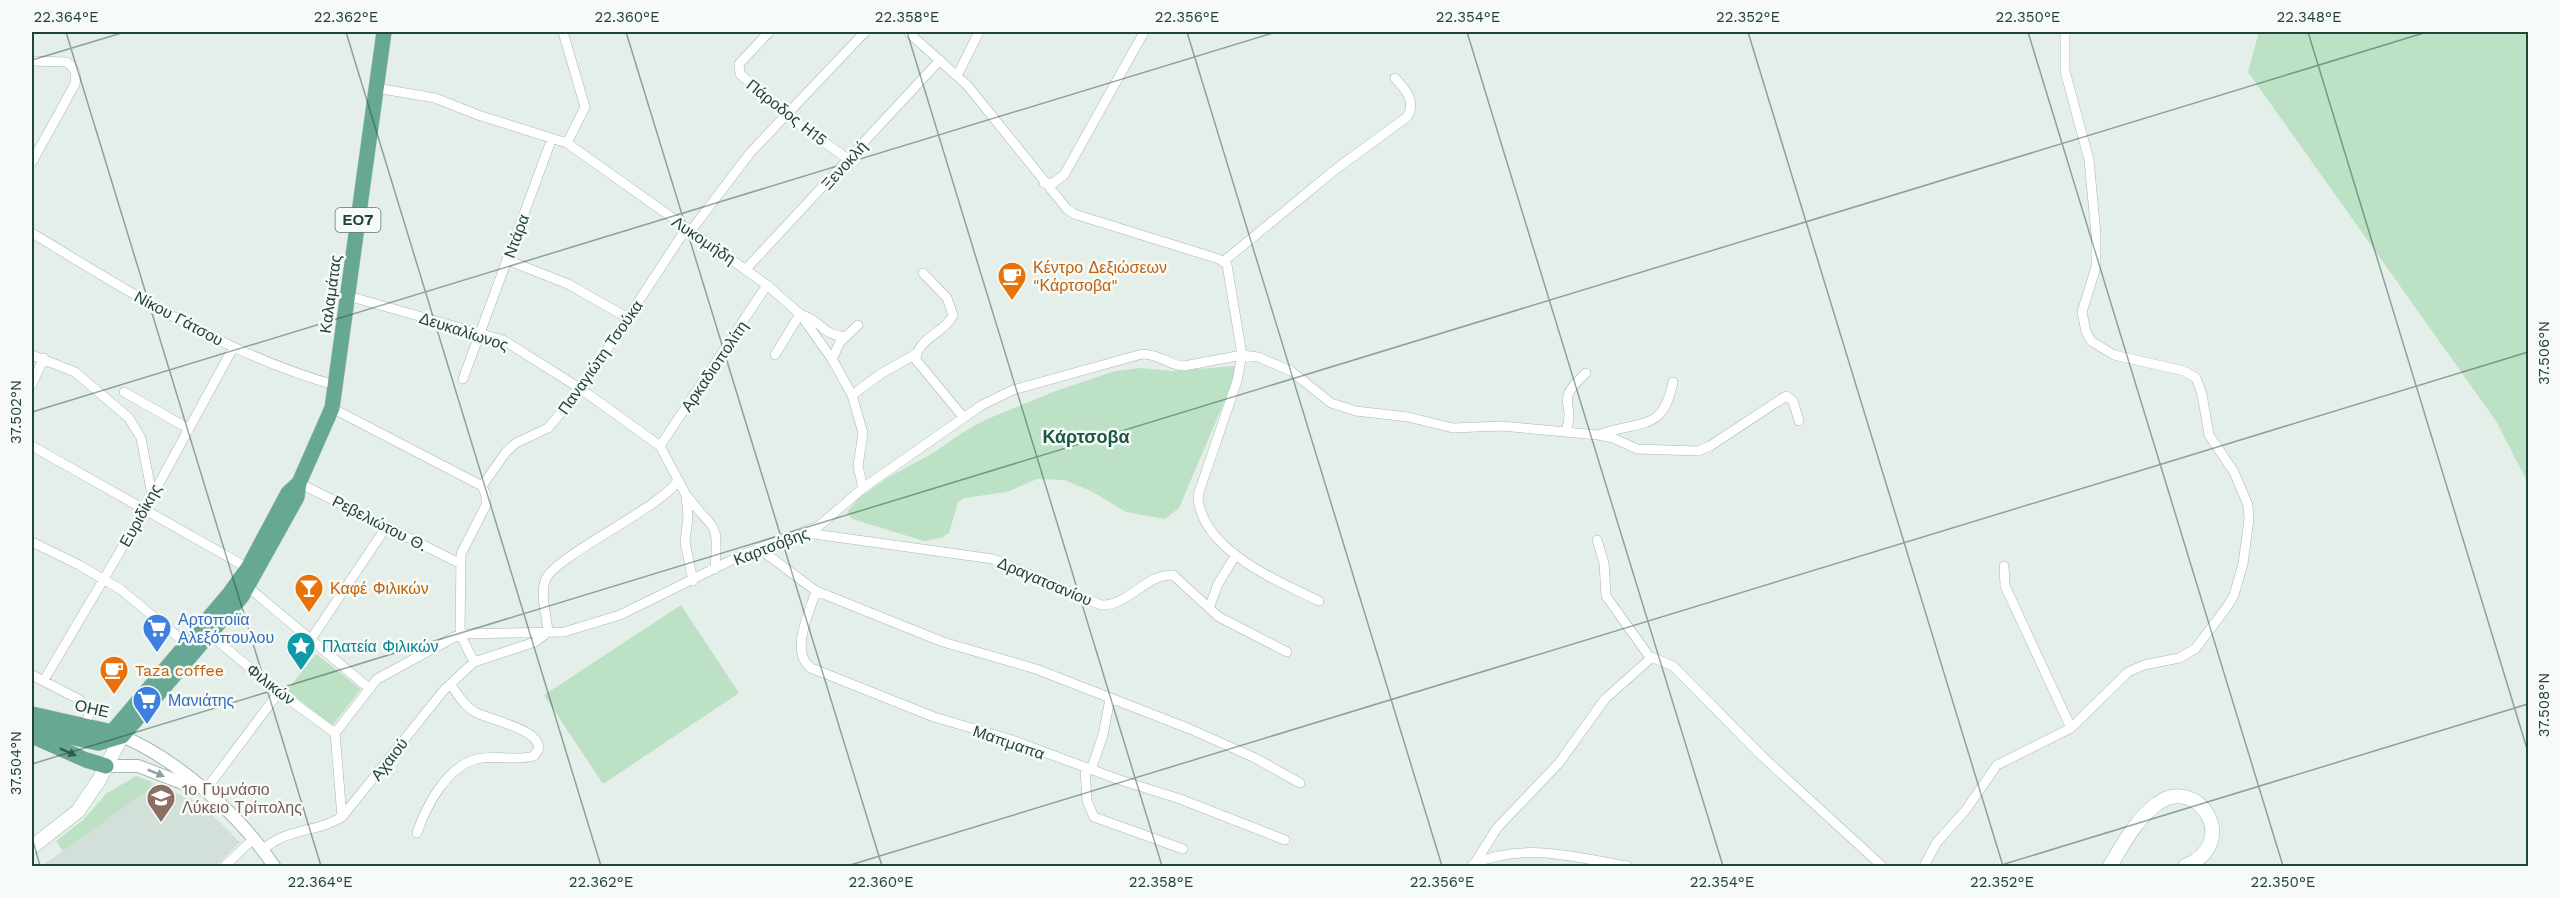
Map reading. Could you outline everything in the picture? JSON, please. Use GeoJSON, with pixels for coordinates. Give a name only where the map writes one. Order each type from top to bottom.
{"type":"FeatureCollection","features":[{"type":"Feature","properties":{"kind":"main road","name":"Καλαμάτας"},"geometry":{"type":"LineString","coordinates":[[189,647],[209,634],[248,587],[297,498],[299,483],[332,408],[384,32]]}},
{"type":"Feature","properties":{"kind":"main road","name":"Καλαμάτας"},"geometry":{"type":"LineString","coordinates":[[32,847],[78,811],[106,766],[114,736],[189,647],[230,593],[248,568],[288,493],[299,483]]}},
{"type":"Feature","properties":{"kind":"main road","name":"ΟΗΕ"},"geometry":{"type":"LineString","coordinates":[[32,714],[87,725],[114,736]]}},
{"type":"Feature","properties":{"kind":"main road","name":"ΟΗΕ"},"geometry":{"type":"LineString","coordinates":[[32,729],[90,742],[114,736]]}},
{"type":"Feature","properties":{"kind":"main road"},"geometry":{"type":"LineString","coordinates":[[32,736],[86,760],[106,766]]}},
{"type":"Feature","properties":{"kind":"main road"},"geometry":{"type":"LineString","coordinates":[[2110,867],[2128,836],[2152,809],[2164,800],[2179,797],[2194,801],[2202,807],[2208,814],[2213,829],[2212,839],[2206,853],[2185,867]]}},
{"type":"Feature","properties":{"kind":"street"},"geometry":{"type":"LineString","coordinates":[[563,32],[585,107],[567,143]]}},
{"type":"Feature","properties":{"kind":"street","name":"Πάροδος Η15"},"geometry":{"type":"LineString","coordinates":[[770,32],[739,64],[740,74],[787,115],[849,160]]}},
{"type":"Feature","properties":{"kind":"street","name":"Παναγιώτη Τσούκα"},"geometry":{"type":"LineString","coordinates":[[482,486],[506,452],[516,443],[548,428],[581,389],[688,231],[750,153],[865,32]]}},
{"type":"Feature","properties":{"kind":"street"},"geometry":{"type":"LineString","coordinates":[[908,32],[957,76],[1061,205],[1074,214],[1224,261],[1229,271],[1242,355],[1237,381],[1198,495],[1201,510],[1212,531],[1235,556],[1319,601]]}},
{"type":"Feature","properties":{"kind":"street"},"geometry":{"type":"LineString","coordinates":[[957,76],[979,32]]}},
{"type":"Feature","properties":{"kind":"street"},"geometry":{"type":"LineString","coordinates":[[1044,183],[1053,183],[1064,176],[1144,32]]}},
{"type":"Feature","properties":{"kind":"street"},"geometry":{"type":"LineString","coordinates":[[1924,867],[1937,842],[1965,811],[1997,765],[2071,728],[2128,672],[2144,665],[2179,658],[2202,641],[2234,595],[2242,564],[2249,519],[2242,488],[2209,435],[2202,394],[2196,378],[2184,371],[2114,355],[2091,341],[2086,332],[2082,312],[2096,267],[2096,234],[2089,160],[2065,71],[2065,32]]}},
{"type":"Feature","properties":{"kind":"street","name":"Ξενοκλή"},"geometry":{"type":"LineString","coordinates":[[746,269],[940,60]]}},
{"type":"Feature","properties":{"kind":"street"},"geometry":{"type":"LineString","coordinates":[[32,61],[66,62],[72,65],[76,77],[32,162]]}},
{"type":"Feature","properties":{"kind":"street"},"geometry":{"type":"LineString","coordinates":[[1224,261],[1335,169],[1407,117],[1412,106],[1411,101],[1395,78]]}},
{"type":"Feature","properties":{"kind":"street","name":"Λυκομήδη"},"geometry":{"type":"LineString","coordinates":[[376,88],[435,98],[498,122],[567,143],[688,231],[746,269],[800,314]]}},
{"type":"Feature","properties":{"kind":"street","name":"Ντάρα"},"geometry":{"type":"LineString","coordinates":[[463,379],[552,138]]}},
{"type":"Feature","properties":{"kind":"street","name":"Νίκου Γάτσου"},"geometry":{"type":"LineString","coordinates":[[32,233],[186,325],[284,369],[335,385]]}},
{"type":"Feature","properties":{"kind":"street"},"geometry":{"type":"LineString","coordinates":[[507,260],[568,284],[628,318]]}},
{"type":"Feature","properties":{"kind":"street"},"geometry":{"type":"LineString","coordinates":[[852,395],[882,373],[916,354],[918,349],[946,325],[953,315],[946,298],[923,273]]}},
{"type":"Feature","properties":{"kind":"street","name":"Αρκαδιοπολίτη"},"geometry":{"type":"LineString","coordinates":[[660,446],[767,285]]}},
{"type":"Feature","properties":{"kind":"street","name":"Δευκαλίωνος"},"geometry":{"type":"LineString","coordinates":[[348,296],[503,340],[581,389],[660,446]]}},
{"type":"Feature","properties":{"kind":"street"},"geometry":{"type":"LineString","coordinates":[[800,314],[808,316],[828,334],[845,337]]}},
{"type":"Feature","properties":{"kind":"street"},"geometry":{"type":"LineString","coordinates":[[775,354],[800,314]]}},
{"type":"Feature","properties":{"kind":"street"},"geometry":{"type":"LineString","coordinates":[[800,314],[832,359],[852,395],[863,432],[858,466],[862,489]]}},
{"type":"Feature","properties":{"kind":"street"},"geometry":{"type":"LineString","coordinates":[[832,359],[845,337],[858,325]]}},
{"type":"Feature","properties":{"kind":"street","name":"Ευριδίκης"},"geometry":{"type":"LineString","coordinates":[[44,680],[144,511],[233,348]]}},
{"type":"Feature","properties":{"kind":"street"},"geometry":{"type":"LineString","coordinates":[[916,354],[920,368],[964,418]]}},
{"type":"Feature","properties":{"kind":"street"},"geometry":{"type":"LineString","coordinates":[[32,355],[75,372],[133,421],[141,438],[152,495]]}},
{"type":"Feature","properties":{"kind":"street"},"geometry":{"type":"LineString","coordinates":[[1242,355],[1267,360],[1285,368],[1310,384],[1331,403],[1356,411],[1408,417],[1453,428],[1493,425],[1566,431],[1612,438],[1637,449],[1698,451],[1710,446],[1786,396],[1793,401],[1799,421]]}},
{"type":"Feature","properties":{"kind":"street","name":"Καρτσόβης"},"geometry":{"type":"LineString","coordinates":[[335,733],[377,679],[460,634],[569,631],[620,615],[758,548],[807,533],[819,526],[862,489],[982,405],[1013,390],[1131,356],[1159,356],[1175,365],[1184,366],[1242,355]]}},
{"type":"Feature","properties":{"kind":"street"},"geometry":{"type":"LineString","coordinates":[[32,384],[44,358]]}},
{"type":"Feature","properties":{"kind":"street"},"geometry":{"type":"LineString","coordinates":[[1566,431],[1570,416],[1566,402],[1567,393],[1586,373]]}},
{"type":"Feature","properties":{"kind":"street"},"geometry":{"type":"LineString","coordinates":[[1598,435],[1659,417],[1668,406],[1673,382]]}},
{"type":"Feature","properties":{"kind":"street"},"geometry":{"type":"LineString","coordinates":[[124,392],[189,429]]}},
{"type":"Feature","properties":{"kind":"street"},"geometry":{"type":"LineString","coordinates":[[332,408],[482,486],[486,495],[486,505],[461,554],[460,634],[474,662],[535,642],[548,632],[544,585],[547,576],[567,559],[656,502],[678,482]]}},
{"type":"Feature","properties":{"kind":"street"},"geometry":{"type":"LineString","coordinates":[[660,446],[686,495],[714,526],[717,540],[715,569]]}},
{"type":"Feature","properties":{"kind":"street"},"geometry":{"type":"LineString","coordinates":[[32,448],[248,568]]}},
{"type":"Feature","properties":{"kind":"street","name":"Ρεβελιώτου Θ."},"geometry":{"type":"LineString","coordinates":[[299,483],[461,564]]}},
{"type":"Feature","properties":{"kind":"street"},"geometry":{"type":"LineString","coordinates":[[686,495],[688,516],[685,542],[693,581]]}},
{"type":"Feature","properties":{"kind":"street"},"geometry":{"type":"LineString","coordinates":[[311,639],[387,526]]}},
{"type":"Feature","properties":{"kind":"street","name":"Δραγατσανίου"},"geometry":{"type":"LineString","coordinates":[[807,533],[993,559],[1101,605],[1119,603],[1159,577],[1173,575],[1209,608],[1239,630],[1287,652]]}},
{"type":"Feature","properties":{"kind":"street"},"geometry":{"type":"LineString","coordinates":[[1597,540],[1604,563],[1606,596],[1651,658],[1673,666],[1764,757],[1882,867]]}},
{"type":"Feature","properties":{"kind":"street"},"geometry":{"type":"LineString","coordinates":[[32,542],[104,579],[130,596],[189,647]]}},
{"type":"Feature","properties":{"kind":"street"},"geometry":{"type":"LineString","coordinates":[[758,548],[816,591],[943,642],[1036,669],[1190,729],[1300,783]]}},
{"type":"Feature","properties":{"kind":"street"},"geometry":{"type":"LineString","coordinates":[[1209,608],[1218,584],[1235,556]]}},
{"type":"Feature","properties":{"kind":"street"},"geometry":{"type":"LineString","coordinates":[[2004,566],[2005,586],[2071,728]]}},
{"type":"Feature","properties":{"kind":"street"},"geometry":{"type":"LineString","coordinates":[[248,587],[370,689]]}},
{"type":"Feature","properties":{"kind":"street","name":"Μαπμαπα"},"geometry":{"type":"LineString","coordinates":[[816,591],[801,646],[804,661],[811,668],[934,717],[1009,739],[1088,769],[1180,799],[1285,840]]}},
{"type":"Feature","properties":{"kind":"street","name":"Φιλικών"},"geometry":{"type":"LineString","coordinates":[[209,634],[279,692],[335,733]]}},
{"type":"Feature","properties":{"kind":"street"},"geometry":{"type":"LineString","coordinates":[[1473,865],[1497,828],[1559,762],[1605,699],[1651,658]]}},
{"type":"Feature","properties":{"kind":"street","name":"Αχαιού"},"geometry":{"type":"LineString","coordinates":[[263,850],[276,839],[332,823],[342,817],[450,684],[474,662]]}},
{"type":"Feature","properties":{"kind":"street"},"geometry":{"type":"LineString","coordinates":[[32,675],[86,705],[89,715],[87,725]]}},
{"type":"Feature","properties":{"kind":"street"},"geometry":{"type":"LineString","coordinates":[[417,833],[423,814],[449,778],[462,766],[478,759],[534,756],[539,748],[539,742],[531,734],[473,711],[450,684]]}},
{"type":"Feature","properties":{"kind":"street"},"geometry":{"type":"LineString","coordinates":[[204,792],[279,692]]}},
{"type":"Feature","properties":{"kind":"street"},"geometry":{"type":"LineString","coordinates":[[1110,699],[1103,735],[1088,769],[1087,801],[1094,817],[1184,849]]}},
{"type":"Feature","properties":{"kind":"street"},"geometry":{"type":"LineString","coordinates":[[335,733],[342,817]]}},
{"type":"Feature","properties":{"kind":"street"},"geometry":{"type":"LineString","coordinates":[[114,736],[179,769],[253,839],[274,867]]}},
{"type":"Feature","properties":{"kind":"street"},"geometry":{"type":"LineString","coordinates":[[106,766],[138,766],[204,792]]}},
{"type":"Feature","properties":{"kind":"street"},"geometry":{"type":"LineString","coordinates":[[225,867],[253,839]]}},
{"type":"Feature","properties":{"kind":"street"},"geometry":{"type":"LineString","coordinates":[[1473,865],[1518,853],[1541,851],[1627,867]]}},
{"type":"Feature","properties":{"kind":"shaded area","name":"1ο Γυμνάσιο Λύκειο Τρίπολης"},"geometry":{"type":"Polygon","coordinates":[[[152,782],[201,804],[240,842],[216,866],[42,866],[147,791],[152,782]]]}},
{"type":"Feature","properties":{"kind":"green space"},"geometry":{"type":"Polygon","coordinates":[[[2259,32],[2528,32],[2528,483],[2496,421],[2248,72],[2259,32]]]}},
{"type":"Feature","properties":{"kind":"green space"},"geometry":{"type":"Polygon","coordinates":[[[1234,366],[1234,379],[1179,508],[1165,519],[1126,512],[1091,491],[1064,480],[1037,479],[1007,492],[964,498],[958,502],[949,533],[941,538],[924,541],[852,519],[847,512],[859,498],[889,477],[933,453],[962,433],[985,420],[1053,392],[1115,371],[1141,368],[1172,371],[1234,366]]]}},
{"type":"Feature","properties":{"kind":"green space"},"geometry":{"type":"Polygon","coordinates":[[[681,605],[739,693],[603,784],[544,695],[681,605]]]}},
{"type":"Feature","properties":{"kind":"green space"},"geometry":{"type":"Polygon","coordinates":[[[316,654],[361,689],[332,726],[287,690],[316,654]]]}},
{"type":"Feature","properties":{"kind":"green space"},"geometry":{"type":"Polygon","coordinates":[[[136,776],[152,782],[147,791],[63,851],[56,841],[83,820],[107,793],[136,776]]]}},
{"type":"Feature","properties":{"kind":"place","name":"Κέντρο Δεξιώσεων \"Κάρτσοβα\""},"geometry":{"type":"Point","coordinates":[1012,302]}},
{"type":"Feature","properties":{"kind":"place","name":"Καφέ Φιλικών"},"geometry":{"type":"Point","coordinates":[309,614]}},
{"type":"Feature","properties":{"kind":"place","name":"Αρτοποιϊα Αλεξόπουλου"},"geometry":{"type":"Point","coordinates":[157,654]}},
{"type":"Feature","properties":{"kind":"place","name":"Πλατεία Φιλικών"},"geometry":{"type":"Point","coordinates":[301,672]}},
{"type":"Feature","properties":{"kind":"place","name":"Taza coffee"},"geometry":{"type":"Point","coordinates":[114,696]}},
{"type":"Feature","properties":{"kind":"place","name":"Μανιάτης"},"geometry":{"type":"Point","coordinates":[147,726]}},
{"type":"Feature","properties":{"kind":"place","name":"1ο Γυμνάσιο Λύκειο Τρίπολης"},"geometry":{"type":"Point","coordinates":[161,824]}},
{"type":"Feature","properties":{"kind":"district","name":"Κάρτσοβα"},"geometry":{"type":"Point","coordinates":[1086,437]}}]}
